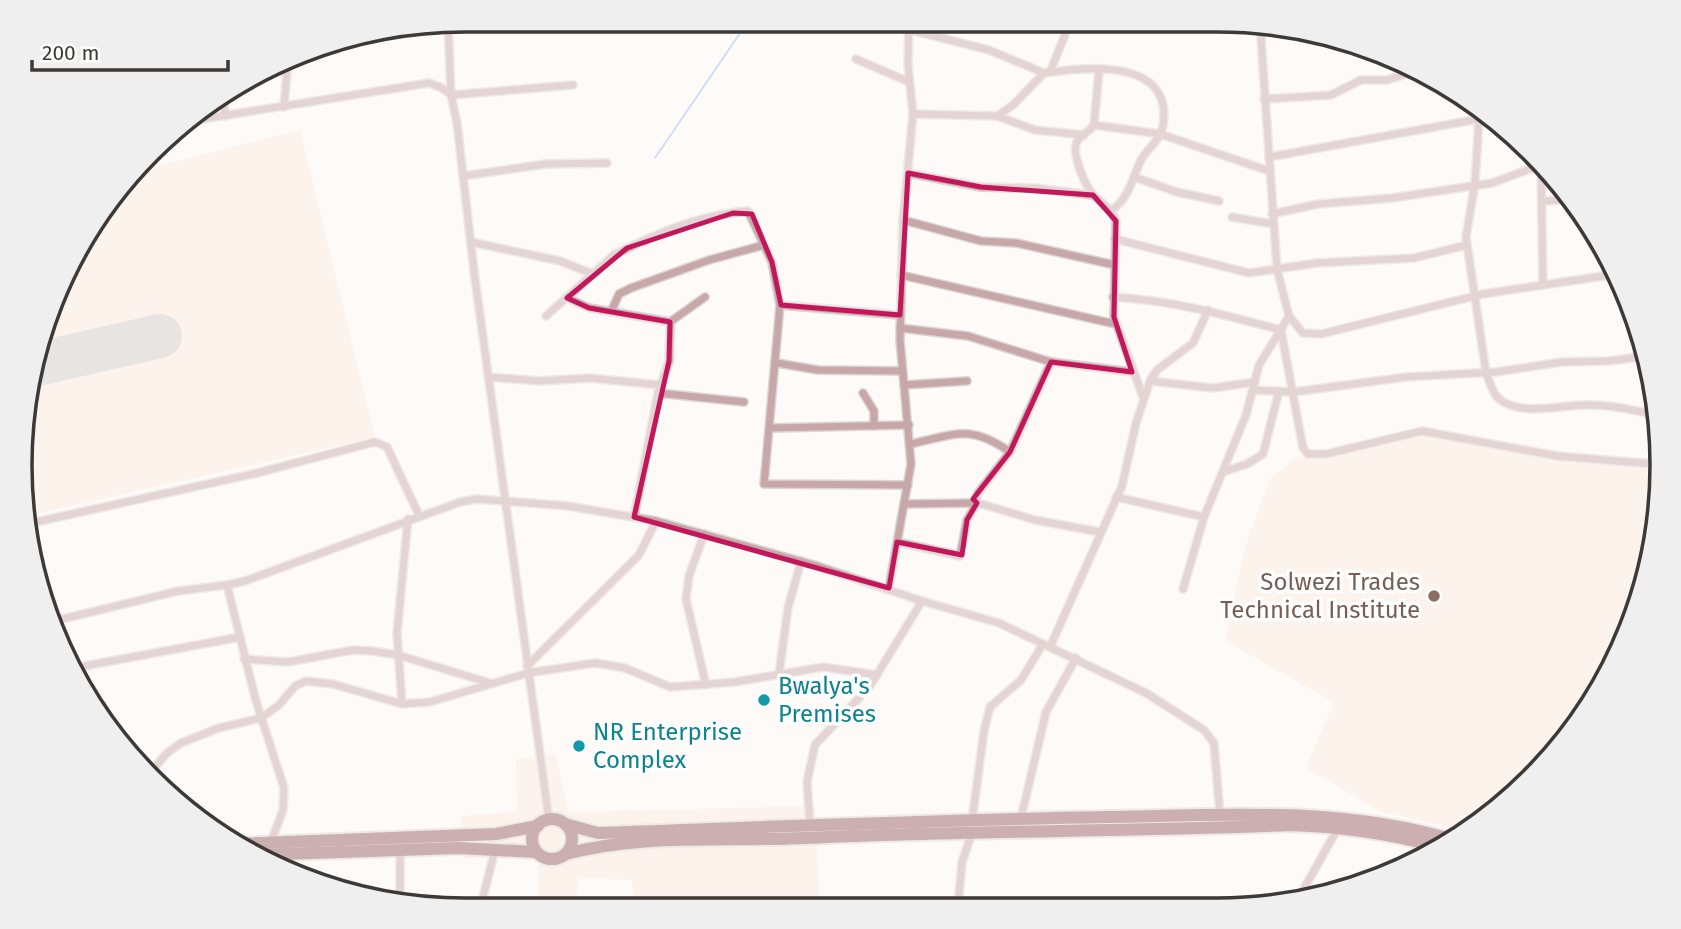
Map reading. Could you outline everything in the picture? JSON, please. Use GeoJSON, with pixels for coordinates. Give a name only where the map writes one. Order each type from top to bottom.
{"type":"FeatureCollection","features":[{"type":"Feature","properties":{"kind":"highway"},"geometry":{"type":"LineString","coordinates":[[275,854],[400,849],[496,849],[536,852],[551,859],[590,847],[647,842],[972,827],[1021,818],[1220,815],[1339,817],[1437,837]]}},
{"type":"Feature","properties":{"kind":"highway"},"geometry":{"type":"LineString","coordinates":[[536,852],[532,840],[543,823]]}},
{"type":"Feature","properties":{"kind":"highway"},"geometry":{"type":"LineString","coordinates":[[255,843],[496,834],[543,823],[565,824],[598,833],[810,826],[1339,826],[1424,844]]}},
{"type":"Feature","properties":{"kind":"highway"},"geometry":{"type":"LineString","coordinates":[[565,824],[572,839],[566,854]]}},
{"type":"Feature","properties":{"kind":"street"},"geometry":{"type":"LineString","coordinates":[[448,32],[451,95],[528,670],[543,823]]}},
{"type":"Feature","properties":{"kind":"street"},"geometry":{"type":"LineString","coordinates":[[889,588],[908,485],[911,444],[900,328],[903,219],[913,114],[909,82],[910,32]]}},
{"type":"Feature","properties":{"kind":"street"},"geometry":{"type":"LineString","coordinates":[[918,32],[989,50],[1047,73],[1135,72],[1150,82],[1165,107],[1160,135],[1141,159],[1125,199],[1112,210]]}},
{"type":"Feature","properties":{"kind":"street"},"geometry":{"type":"LineString","coordinates":[[997,116],[1047,73],[1066,32]]}},
{"type":"Feature","properties":{"kind":"street"},"geometry":{"type":"LineString","coordinates":[[1261,34],[1277,269],[1289,316],[1303,333],[1321,334],[1476,296],[1606,276]]}},
{"type":"Feature","properties":{"kind":"street"},"geometry":{"type":"LineString","coordinates":[[856,60],[909,82]]}},
{"type":"Feature","properties":{"kind":"street"},"geometry":{"type":"LineString","coordinates":[[284,107],[287,69]]}},
{"type":"Feature","properties":{"kind":"street"},"geometry":{"type":"LineString","coordinates":[[1099,71],[1094,125],[1075,149],[1093,195],[1112,210],[1116,221],[1113,298],[1115,324],[1143,397]]}},
{"type":"Feature","properties":{"kind":"street"},"geometry":{"type":"LineString","coordinates":[[1264,99],[1331,94],[1362,80],[1387,80],[1405,74]]}},
{"type":"Feature","properties":{"kind":"street"},"geometry":{"type":"LineString","coordinates":[[204,119],[429,83],[451,95],[573,85]]}},
{"type":"Feature","properties":{"kind":"street"},"geometry":{"type":"LineString","coordinates":[[224,104],[226,116]]}},
{"type":"Feature","properties":{"kind":"street"},"geometry":{"type":"LineString","coordinates":[[913,114],[997,116],[1035,130],[1084,135]]}},
{"type":"Feature","properties":{"kind":"street"},"geometry":{"type":"LineString","coordinates":[[1269,157],[1478,120]]}},
{"type":"Feature","properties":{"kind":"street"},"geometry":{"type":"LineString","coordinates":[[1481,122],[1467,245],[1486,372],[1498,398],[1513,404],[1551,409],[1586,405],[1647,413]]}},
{"type":"Feature","properties":{"kind":"street"},"geometry":{"type":"LineString","coordinates":[[1094,125],[1160,135],[1269,170]]}},
{"type":"Feature","properties":{"kind":"street"},"geometry":{"type":"LineString","coordinates":[[463,176],[545,164],[607,163]]}},
{"type":"Feature","properties":{"kind":"street"},"geometry":{"type":"LineString","coordinates":[[1272,214],[1318,204],[1392,198],[1475,183],[1492,183],[1533,169]]}},
{"type":"Feature","properties":{"kind":"street"},"geometry":{"type":"LineString","coordinates":[[908,173],[981,187],[1035,188],[1093,195]]}},
{"type":"Feature","properties":{"kind":"street"},"geometry":{"type":"LineString","coordinates":[[1134,177],[1177,192],[1219,201]]}},
{"type":"Feature","properties":{"kind":"street"},"geometry":{"type":"LineString","coordinates":[[1541,178],[1544,201],[1543,285]]}},
{"type":"Feature","properties":{"kind":"street"},"geometry":{"type":"LineString","coordinates":[[1544,201],[1559,200]]}},
{"type":"Feature","properties":{"kind":"street"},"geometry":{"type":"LineString","coordinates":[[546,316],[614,255],[646,238],[748,211],[776,275],[780,305],[777,363],[762,479],[765,485],[908,485]]}},
{"type":"Feature","properties":{"kind":"street"},"geometry":{"type":"LineString","coordinates":[[1232,217],[1273,224]]}},
{"type":"Feature","properties":{"kind":"street"},"geometry":{"type":"LineString","coordinates":[[903,219],[981,241],[1016,243],[1115,265]]}},
{"type":"Feature","properties":{"kind":"street"},"geometry":{"type":"LineString","coordinates":[[1115,239],[1249,273],[1317,262],[1414,258],[1467,245]]}},
{"type":"Feature","properties":{"kind":"street"},"geometry":{"type":"LineString","coordinates":[[471,242],[561,261],[593,274]]}},
{"type":"Feature","properties":{"kind":"street"},"geometry":{"type":"LineString","coordinates":[[611,312],[619,294],[631,288],[709,260],[764,245]]}},
{"type":"Feature","properties":{"kind":"street"},"geometry":{"type":"LineString","coordinates":[[901,275],[965,292],[1115,324]]}},
{"type":"Feature","properties":{"kind":"street"},"geometry":{"type":"LineString","coordinates":[[567,298],[589,308],[670,322],[705,297]]}},
{"type":"Feature","properties":{"kind":"street"},"geometry":{"type":"LineString","coordinates":[[1113,298],[1157,300],[1208,310],[1281,330]]}},
{"type":"Feature","properties":{"kind":"street"},"geometry":{"type":"LineString","coordinates":[[780,305],[900,315]]}},
{"type":"Feature","properties":{"kind":"street"},"geometry":{"type":"LineString","coordinates":[[959,898],[962,862],[972,827],[984,731],[990,707],[1021,680],[1047,645],[1122,486],[1143,397],[1150,381],[1157,370],[1193,343],[1208,310]]}},
{"type":"Feature","properties":{"kind":"street"},"geometry":{"type":"LineString","coordinates":[[1183,589],[1204,517],[1247,415],[1259,365],[1289,316]]}},
{"type":"Feature","properties":{"kind":"street"},"geometry":{"type":"LineString","coordinates":[[634,517],[659,389],[669,361],[670,322]]}},
{"type":"Feature","properties":{"kind":"street"},"geometry":{"type":"LineString","coordinates":[[900,328],[968,336],[1051,362],[1132,372]]}},
{"type":"Feature","properties":{"kind":"street"},"geometry":{"type":"LineString","coordinates":[[1281,330],[1303,448],[1308,454],[1326,454],[1422,431],[1557,456],[1650,464]]}},
{"type":"Feature","properties":{"kind":"street"},"geometry":{"type":"LineString","coordinates":[[1150,381],[1213,388],[1254,386],[1294,392],[1406,377],[1636,358]]}},
{"type":"Feature","properties":{"kind":"street"},"geometry":{"type":"LineString","coordinates":[[897,542],[960,556],[967,520],[977,503],[978,493],[1010,452],[1051,362]]}},
{"type":"Feature","properties":{"kind":"street"},"geometry":{"type":"LineString","coordinates":[[777,363],[818,370],[902,371]]}},
{"type":"Feature","properties":{"kind":"street"},"geometry":{"type":"LineString","coordinates":[[488,377],[540,382],[590,379],[744,402]]}},
{"type":"Feature","properties":{"kind":"street"},"geometry":{"type":"LineString","coordinates":[[904,385],[967,381]]}},
{"type":"Feature","properties":{"kind":"street"},"geometry":{"type":"LineString","coordinates":[[1223,472],[1247,464],[1263,454],[1279,391]]}},
{"type":"Feature","properties":{"kind":"street"},"geometry":{"type":"LineString","coordinates":[[863,393],[874,411],[874,426]]}},
{"type":"Feature","properties":{"kind":"street"},"geometry":{"type":"LineString","coordinates":[[770,428],[909,425]]}},
{"type":"Feature","properties":{"kind":"street"},"geometry":{"type":"LineString","coordinates":[[911,444],[971,433],[989,438],[1010,452]]}},
{"type":"Feature","properties":{"kind":"street"},"geometry":{"type":"LineString","coordinates":[[35,522],[257,473],[374,442],[387,447],[419,515]]}},
{"type":"Feature","properties":{"kind":"street"},"geometry":{"type":"LineString","coordinates":[[1116,497],[1204,517]]}},
{"type":"Feature","properties":{"kind":"street"},"geometry":{"type":"LineString","coordinates":[[60,620],[177,592],[245,581],[460,502],[505,501],[568,506],[634,517],[801,561],[999,623],[1146,693],[1203,730],[1214,743],[1220,815]]}},
{"type":"Feature","properties":{"kind":"street"},"geometry":{"type":"LineString","coordinates":[[904,504],[977,503],[1035,520],[1100,532]]}},
{"type":"Feature","properties":{"kind":"street"},"geometry":{"type":"LineString","coordinates":[[402,704],[398,619],[408,519]]}},
{"type":"Feature","properties":{"kind":"street"},"geometry":{"type":"LineString","coordinates":[[528,670],[639,555],[656,521]]}},
{"type":"Feature","properties":{"kind":"street"},"geometry":{"type":"LineString","coordinates":[[704,534],[689,576],[686,599],[706,685]]}},
{"type":"Feature","properties":{"kind":"street"},"geometry":{"type":"LineString","coordinates":[[779,674],[788,608],[801,561]]}},
{"type":"Feature","properties":{"kind":"street"},"geometry":{"type":"LineString","coordinates":[[227,585],[244,659],[276,758],[285,799],[271,842]]}},
{"type":"Feature","properties":{"kind":"street"},"geometry":{"type":"LineString","coordinates":[[810,826],[808,765],[816,745],[862,696],[922,601]]}},
{"type":"Feature","properties":{"kind":"street"},"geometry":{"type":"LineString","coordinates":[[82,667],[240,637]]}},
{"type":"Feature","properties":{"kind":"street"},"geometry":{"type":"LineString","coordinates":[[244,659],[288,662],[353,650],[398,655],[491,683]]}},
{"type":"Feature","properties":{"kind":"street"},"geometry":{"type":"LineString","coordinates":[[1021,818],[1046,712],[1076,658]]}},
{"type":"Feature","properties":{"kind":"street"},"geometry":{"type":"LineString","coordinates":[[155,767],[167,753],[194,736],[261,718],[283,701],[295,686],[306,681],[333,684],[402,704],[430,702],[528,670],[603,663],[625,668],[664,686],[706,685],[823,667],[877,674]]}},
{"type":"Feature","properties":{"kind":"street"},"geometry":{"type":"LineString","coordinates":[[1304,888],[1339,826]]}},
{"type":"Feature","properties":{"kind":"street"},"geometry":{"type":"LineString","coordinates":[[400,849],[400,893]]}},
{"type":"Feature","properties":{"kind":"street"},"geometry":{"type":"LineString","coordinates":[[483,898],[496,849]]}},
{"type":"Feature","properties":{"kind":"highlighted area"},"geometry":{"type":"Polygon","coordinates":[[[908,173],[981,187],[1093,195],[1116,221],[1114,317],[1132,372],[1051,362],[1010,452],[973,499],[977,503],[967,520],[962,555],[897,542],[889,588],[634,517],[669,361],[670,322],[589,308],[567,298],[627,248],[733,213],[752,214],[772,262],[781,305],[900,315],[908,173]]]}},
{"type":"Feature","properties":{"kind":"shaded area"},"geometry":{"type":"Polygon","coordinates":[[[300,130],[375,437],[34,514],[32,436],[40,380],[54,325],[76,273],[104,224],[149,168],[300,130]]]}},
{"type":"Feature","properties":{"kind":"shaded area","name":"Solwezi Trades Technical Institute"},"geometry":{"type":"Polygon","coordinates":[[[1425,435],[1571,462],[1650,469],[1646,521],[1635,577],[1627,604],[1605,656],[1577,705],[1542,750],[1502,790],[1452,828],[1382,812],[1306,768],[1334,702],[1225,641],[1244,551],[1269,480],[1297,457],[1326,458],[1404,436],[1425,435]]]}},
{"type":"Feature","properties":{"kind":"shaded area"},"geometry":{"type":"Polygon","coordinates":[[[556,754],[568,812],[815,806],[820,898],[633,898],[632,880],[579,878],[576,898],[538,898],[539,858],[464,858],[461,816],[517,812],[516,759],[556,754]]]}},
{"type":"Feature","properties":{"kind":"waterway"},"geometry":{"type":"LineString","coordinates":[[655,158],[741,32]]}},
{"type":"Feature","properties":{"kind":"runway"},"geometry":{"type":"LineString","coordinates":[[44,363],[160,336]]}},
{"type":"Feature","properties":{"kind":"place","name":"Solwezi Trades Technical Institute"},"geometry":{"type":"Point","coordinates":[1434,596]}},
{"type":"Feature","properties":{"kind":"place","name":"Bwalya's Premises"},"geometry":{"type":"Point","coordinates":[764,700]}},
{"type":"Feature","properties":{"kind":"place","name":"NR Enterprise Complex"},"geometry":{"type":"Point","coordinates":[579,746]}}]}
